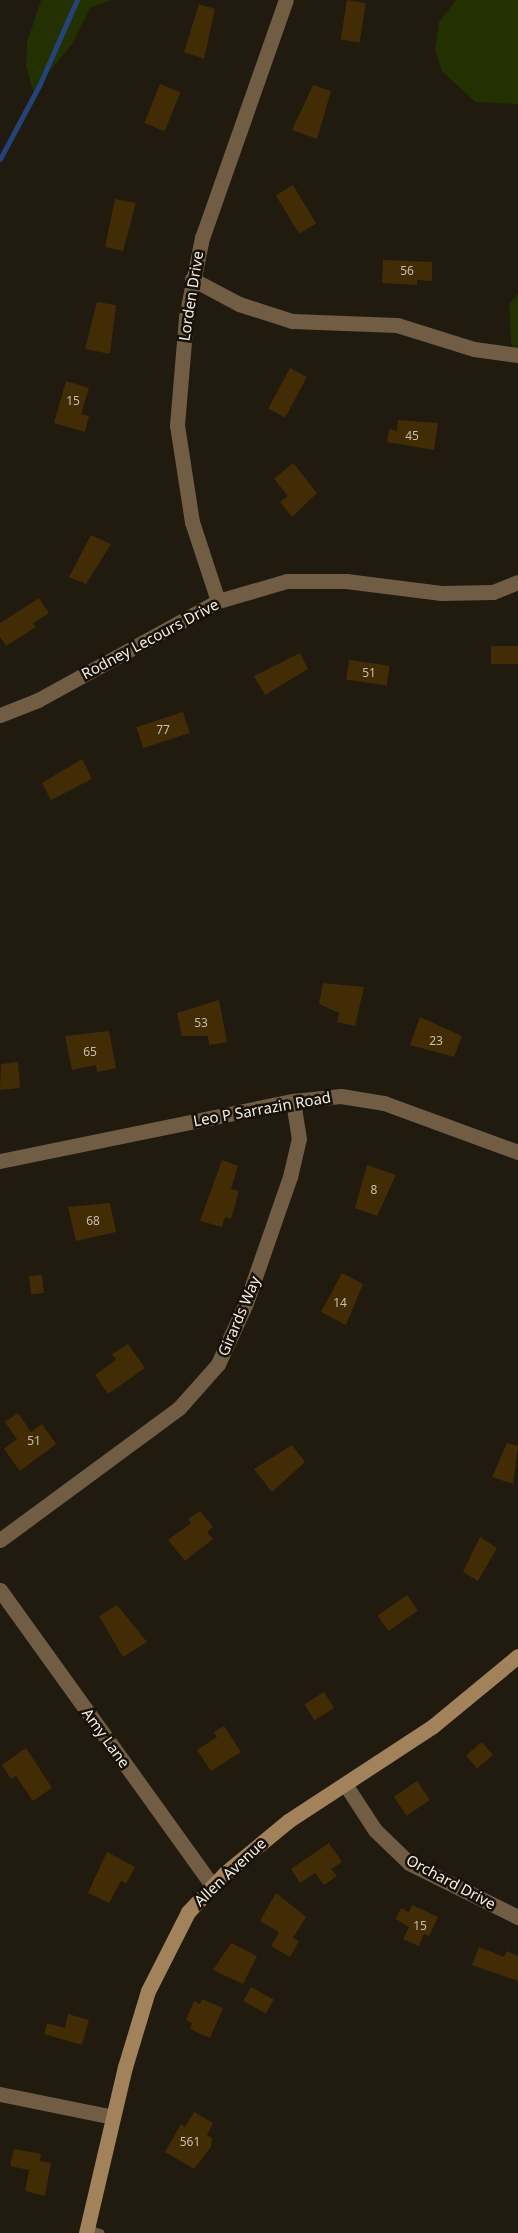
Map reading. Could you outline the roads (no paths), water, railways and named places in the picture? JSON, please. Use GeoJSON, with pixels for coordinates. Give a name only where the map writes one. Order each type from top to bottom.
{"type":"FeatureCollection","features":[{"type":"Feature","properties":{"kind":"street","name":"Lorden Drive"},"geometry":{"type":"LineString","coordinates":[[218,601],[192,522],[177,425],[192,279],[202,238],[286,0]]}},
{"type":"Feature","properties":{"kind":"street"},"geometry":{"type":"LineString","coordinates":[[192,279],[239,304],[283,319],[310,324],[397,325],[474,349],[518,355]]}},
{"type":"Feature","properties":{"kind":"street","name":"Rodney Lecours Drive"},"geometry":{"type":"LineString","coordinates":[[0,715],[38,700],[218,601],[287,581],[346,581],[441,593],[492,592],[518,582]]}},
{"type":"Feature","properties":{"kind":"street","name":"Leo P Sarrazin Road"},"geometry":{"type":"LineString","coordinates":[[0,1161],[294,1101],[341,1096],[363,1098],[518,1152]]}},
{"type":"Feature","properties":{"kind":"street","name":"Girards Way"},"geometry":{"type":"LineString","coordinates":[[0,1540],[179,1408],[218,1364],[246,1303],[290,1177],[299,1139],[294,1101]]}},
{"type":"Feature","properties":{"kind":"street","name":"Amy Lane"},"geometry":{"type":"LineString","coordinates":[[0,1590],[213,1885]]}},
{"type":"Feature","properties":{"kind":"street","name":"Allen Avenue"},"geometry":{"type":"LineString","coordinates":[[91,2232],[113,2118],[159,1965],[188,1912],[213,1885],[288,1821],[433,1726],[518,1656]]}},
{"type":"Feature","properties":{"kind":"street","name":"Orchard Drive"},"geometry":{"type":"LineString","coordinates":[[345,1784],[375,1830],[409,1863],[518,1917]]}},
{"type":"Feature","properties":{"kind":"street"},"geometry":{"type":"LineString","coordinates":[[0,2094],[113,2118]]}},
{"type":"Feature","properties":{"kind":"waterway"},"geometry":{"type":"LineString","coordinates":[[0,159],[39,86],[77,0]]}}]}
